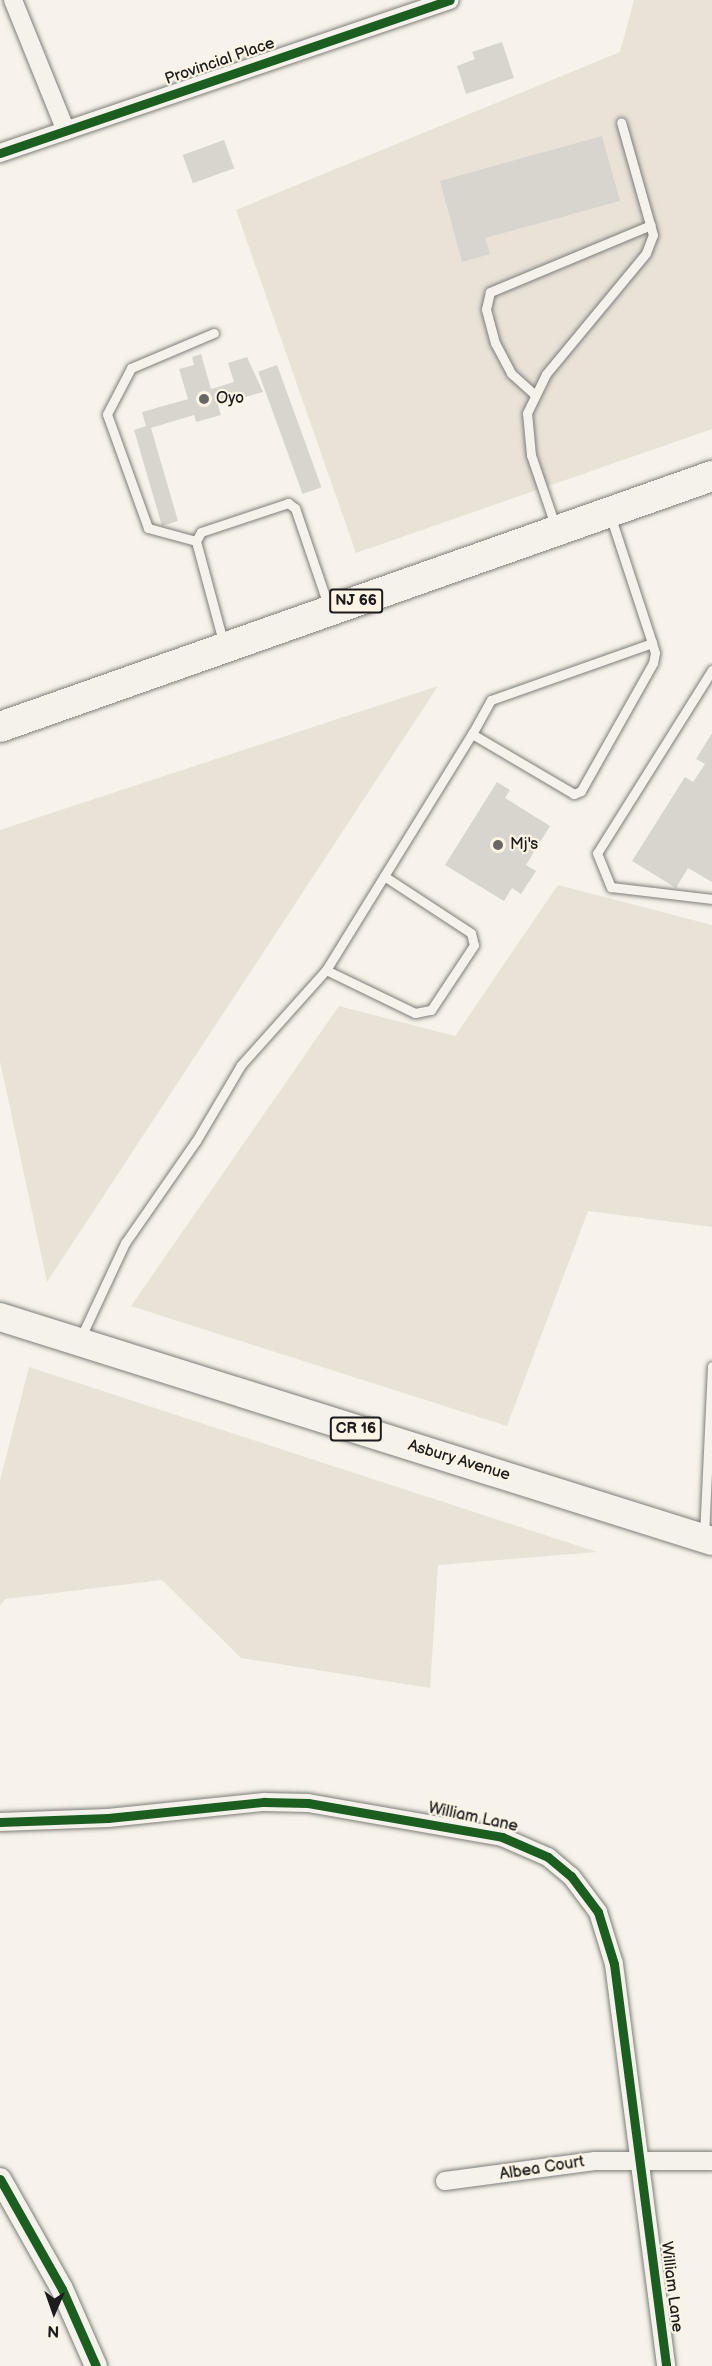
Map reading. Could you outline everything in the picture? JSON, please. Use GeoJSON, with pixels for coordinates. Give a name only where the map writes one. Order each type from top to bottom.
{"type":"FeatureCollection","features":[{"type":"Feature","properties":{"kind":"highway","name":"NJ 66"},"geometry":{"type":"LineString","coordinates":[[0,727],[712,476]]}},
{"type":"Feature","properties":{"kind":"main road","name":"Asbury Avenue"},"geometry":{"type":"LineString","coordinates":[[0,1317],[708,1540]]}},
{"type":"Feature","properties":{"kind":"street"},"geometry":{"type":"LineString","coordinates":[[13,0],[66,130]]}},
{"type":"Feature","properties":{"kind":"street","name":"Provincial Place"},"geometry":{"type":"LineString","coordinates":[[0,153],[450,0]]}},
{"type":"Feature","properties":{"kind":"street","name":"William Lane"},"geometry":{"type":"LineString","coordinates":[[0,1822],[108,1818],[264,1802],[308,1803],[502,1837],[526,1845],[571,1875],[598,1912],[608,1939],[666,2366]]}},
{"type":"Feature","properties":{"kind":"street","name":"Albea Court"},"geometry":{"type":"LineString","coordinates":[[445,2181],[595,2161],[712,2161]]}},
{"type":"Feature","properties":{"kind":"street"},"geometry":{"type":"LineString","coordinates":[[0,2179],[62,2289],[96,2366]]}},
{"type":"Feature","properties":{"kind":"lane"},"geometry":{"type":"LineString","coordinates":[[556,531],[531,455],[527,413],[534,394],[546,374],[646,253],[653,235],[621,122]]}},
{"type":"Feature","properties":{"kind":"lane"},"geometry":{"type":"LineString","coordinates":[[534,394],[511,373],[495,343],[486,309],[490,292],[651,225]]}},
{"type":"Feature","properties":{"kind":"lane"},"geometry":{"type":"LineString","coordinates":[[196,541],[148,528],[107,414],[131,368],[214,333]]}},
{"type":"Feature","properties":{"kind":"lane"},"geometry":{"type":"LineString","coordinates":[[225,648],[196,541],[201,532],[288,502],[295,508],[330,611]]}},
{"type":"Feature","properties":{"kind":"lane"},"geometry":{"type":"LineString","coordinates":[[472,734],[574,794],[581,791],[653,663],[652,643],[609,512]]}},
{"type":"Feature","properties":{"kind":"lane"},"geometry":{"type":"LineString","coordinates":[[79,1342],[125,1243],[196,1141],[241,1065],[326,970],[491,700],[652,643]]}},
{"type":"Feature","properties":{"kind":"lane"},"geometry":{"type":"LineString","coordinates":[[712,670],[597,853],[611,887],[712,899]]}},
{"type":"Feature","properties":{"kind":"lane"},"geometry":{"type":"LineString","coordinates":[[326,970],[415,1013],[431,1010],[474,945],[471,933],[384,876]]}},
{"type":"Feature","properties":{"kind":"lane"},"geometry":{"type":"LineString","coordinates":[[708,1540],[712,1366]]}},
{"type":"Feature","properties":{"kind":"shaded area"},"geometry":{"type":"Polygon","coordinates":[[[634,0],[712,0],[712,429],[356,553],[236,210],[620,52],[634,0]]]}},
{"type":"Feature","properties":{"kind":"shaded area"},"geometry":{"type":"Polygon","coordinates":[[[438,686],[47,1282],[0,1061],[0,830],[438,686]]]}},
{"type":"Feature","properties":{"kind":"shaded area"},"geometry":{"type":"Polygon","coordinates":[[[558,885],[712,925],[712,1227],[588,1211],[507,1426],[131,1306],[339,1006],[455,1036],[558,885]]]}},
{"type":"Feature","properties":{"kind":"shaded area"},"geometry":{"type":"Polygon","coordinates":[[[29,1367],[597,1552],[438,1565],[430,1688],[241,1658],[162,1580],[5,1599],[0,1606],[0,1481],[29,1367]]]}},
{"type":"Feature","properties":{"kind":"building"},"geometry":{"type":"Polygon","coordinates":[[[502,42],[514,78],[466,94],[457,66],[475,59],[472,52],[502,42]]]}},
{"type":"Feature","properties":{"kind":"building"},"geometry":{"type":"Polygon","coordinates":[[[602,136],[620,201],[485,238],[490,254],[462,262],[440,181],[602,136]]]}},
{"type":"Feature","properties":{"kind":"building"},"geometry":{"type":"Polygon","coordinates":[[[224,140],[234,168],[193,183],[183,155],[224,140]]]}},
{"type":"Feature","properties":{"kind":"building"},"geometry":{"type":"Polygon","coordinates":[[[201,354],[211,389],[234,382],[228,363],[247,357],[263,392],[218,405],[221,415],[196,422],[194,415],[151,428],[178,521],[162,526],[134,430],[146,426],[142,412],[188,399],[179,369],[194,365],[192,357],[201,354]]]}},
{"type":"Feature","properties":{"kind":"building"},"geometry":{"type":"Polygon","coordinates":[[[277,365],[321,487],[303,494],[258,372],[277,365]]]}},
{"type":"Feature","properties":{"kind":"building"},"geometry":{"type":"Polygon","coordinates":[[[712,733],[712,882],[688,868],[676,888],[632,861],[685,777],[693,782],[705,764],[696,759],[712,733]]]}},
{"type":"Feature","properties":{"kind":"building","name":"Mj's"},"geometry":{"type":"Polygon","coordinates":[[[497,782],[510,790],[505,798],[550,826],[526,865],[536,871],[521,894],[512,888],[504,901],[445,865],[497,782]]]}},
{"type":"Feature","properties":{"kind":"cycle path"},"geometry":{"type":"LineString","coordinates":[[0,153],[450,0]]}},
{"type":"Feature","properties":{"kind":"cycle path"},"geometry":{"type":"LineString","coordinates":[[0,1822],[108,1818],[264,1802],[308,1803],[502,1837],[548,1857],[571,1876],[598,1912],[614,1964],[666,2366]]}},
{"type":"Feature","properties":{"kind":"cycle path"},"geometry":{"type":"LineString","coordinates":[[0,2179],[62,2289],[96,2366]]}},
{"type":"Feature","properties":{"kind":"place","name":"Oyo"},"geometry":{"type":"Point","coordinates":[204,399]}},
{"type":"Feature","properties":{"kind":"place","name":"Mj's"},"geometry":{"type":"Point","coordinates":[498,845]}}]}
